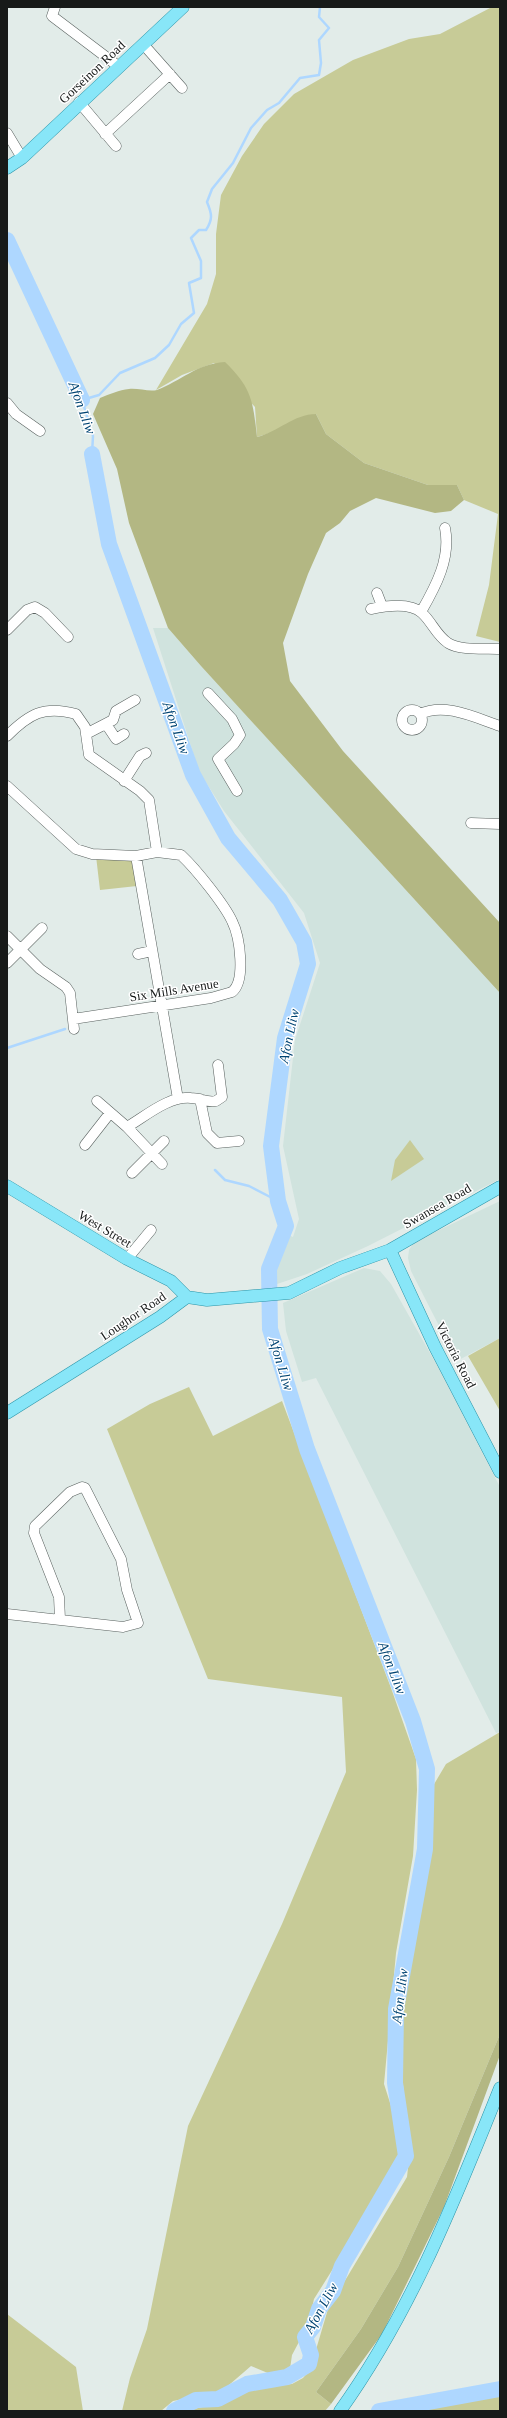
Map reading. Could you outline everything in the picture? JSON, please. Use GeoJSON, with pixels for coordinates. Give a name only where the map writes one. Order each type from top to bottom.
{"type":"FeatureCollection","features":[{"type":"Feature","properties":{"kind":"main road","name":"Gorseinon Road"},"geometry":{"type":"LineString","coordinates":[[7,168],[22,158],[79,102],[183,7]]}},
{"type":"Feature","properties":{"kind":"main road","name":"Swansea Road"},"geometry":{"type":"LineString","coordinates":[[289,1293],[340,1268],[390,1250],[500,1186]]}},
{"type":"Feature","properties":{"kind":"main road","name":"West Street"},"geometry":{"type":"LineString","coordinates":[[8,1188],[127,1259],[170,1281],[187,1296]]}},
{"type":"Feature","properties":{"kind":"main road","name":"Victoria Road"},"geometry":{"type":"LineString","coordinates":[[390,1250],[435,1347],[500,1472]]}},
{"type":"Feature","properties":{"kind":"main road","name":"Loughor Road"},"geometry":{"type":"LineString","coordinates":[[7,1413],[160,1317],[187,1296],[206,1300],[289,1293]]}},
{"type":"Feature","properties":{"kind":"main road"},"geometry":{"type":"LineString","coordinates":[[340,2411],[384,2344],[415,2288],[471,2162],[500,2088]]}},
{"type":"Feature","properties":{"kind":"street"},"geometry":{"type":"LineString","coordinates":[[54,7],[52,16],[118,66]]}},
{"type":"Feature","properties":{"kind":"street"},"geometry":{"type":"LineString","coordinates":[[143,44],[182,88]]}},
{"type":"Feature","properties":{"kind":"street"},"geometry":{"type":"LineString","coordinates":[[105,134],[170,74]]}},
{"type":"Feature","properties":{"kind":"street"},"geometry":{"type":"LineString","coordinates":[[79,102],[116,146]]}},
{"type":"Feature","properties":{"kind":"street"},"geometry":{"type":"LineString","coordinates":[[7,133],[22,158]]}},
{"type":"Feature","properties":{"kind":"street"},"geometry":{"type":"LineString","coordinates":[[7,403],[16,414],[40,430]]}},
{"type":"Feature","properties":{"kind":"street"},"geometry":{"type":"LineString","coordinates":[[421,612],[435,588],[443,568],[450,538],[445,528]]}},
{"type":"Feature","properties":{"kind":"street"},"geometry":{"type":"LineString","coordinates":[[377,593],[382,606]]}},
{"type":"Feature","properties":{"kind":"street"},"geometry":{"type":"LineString","coordinates":[[371,609],[382,606],[406,606],[421,612],[437,635],[449,644],[500,649]]}},
{"type":"Feature","properties":{"kind":"street"},"geometry":{"type":"LineString","coordinates":[[7,630],[26,610],[35,608],[45,613],[68,637]]}},
{"type":"Feature","properties":{"kind":"street"},"geometry":{"type":"LineString","coordinates":[[208,693],[232,719],[240,735],[234,744],[218,759],[237,791]]}},
{"type":"Feature","properties":{"kind":"street"},"geometry":{"type":"LineString","coordinates":[[86,734],[113,720],[116,711],[135,700]]}},
{"type":"Feature","properties":{"kind":"street"},"geometry":{"type":"LineString","coordinates":[[420,714],[428,710],[439,709],[465,714],[500,726]]}},
{"type":"Feature","properties":{"kind":"street"},"geometry":{"type":"LineString","coordinates":[[7,736],[23,720],[37,713],[61,710],[76,714],[83,723],[89,755],[140,791],[148,800],[157,852]]}},
{"type":"Feature","properties":{"kind":"street"},"geometry":{"type":"LineString","coordinates":[[106,724],[116,739],[124,734]]}},
{"type":"Feature","properties":{"kind":"street"},"geometry":{"type":"LineString","coordinates":[[124,781],[140,756],[146,752]]}},
{"type":"Feature","properties":{"kind":"street","name":"Six Mills Avenue"},"geometry":{"type":"LineString","coordinates":[[9,791],[76,849],[92,854],[136,856],[157,852],[181,855],[226,911],[233,922],[236,932],[241,968],[240,980],[232,992],[210,998],[160,1004],[74,1024],[70,993],[66,987],[40,969],[21,949]]}},
{"type":"Feature","properties":{"kind":"street"},"geometry":{"type":"LineString","coordinates":[[471,823],[483,828],[500,824]]}},
{"type":"Feature","properties":{"kind":"street"},"geometry":{"type":"LineString","coordinates":[[136,856],[160,1004],[178,1099]]}},
{"type":"Feature","properties":{"kind":"street"},"geometry":{"type":"LineString","coordinates":[[7,963],[42,928]]}},
{"type":"Feature","properties":{"kind":"street"},"geometry":{"type":"LineString","coordinates":[[7,936],[21,949]]}},
{"type":"Feature","properties":{"kind":"street"},"geometry":{"type":"LineString","coordinates":[[138,954],[152,951]]}},
{"type":"Feature","properties":{"kind":"street"},"geometry":{"type":"LineString","coordinates":[[127,1127],[163,1105],[178,1099],[191,1098],[211,1102],[222,1097],[218,1065]]}},
{"type":"Feature","properties":{"kind":"street"},"geometry":{"type":"LineString","coordinates":[[200,1100],[207,1133],[218,1143],[239,1141]]}},
{"type":"Feature","properties":{"kind":"street"},"geometry":{"type":"LineString","coordinates":[[97,1101],[127,1127],[162,1164]]}},
{"type":"Feature","properties":{"kind":"street"},"geometry":{"type":"LineString","coordinates":[[86,1145],[110,1113]]}},
{"type":"Feature","properties":{"kind":"street"},"geometry":{"type":"LineString","coordinates":[[132,1173],[164,1141]]}},
{"type":"Feature","properties":{"kind":"street"},"geometry":{"type":"LineString","coordinates":[[127,1259],[150,1230]]}},
{"type":"Feature","properties":{"kind":"street"},"geometry":{"type":"LineString","coordinates":[[7,1614],[123,1627],[138,1623],[127,1590],[121,1559],[86,1488],[82,1487],[70,1492],[34,1526],[34,1533],[59,1597],[60,1619]]}},
{"type":"Feature","properties":{"kind":"shaded area"},"geometry":{"type":"Polygon","coordinates":[[[153,628],[168,628],[500,993],[500,1179],[368,1246],[307,1274],[277,1284],[266,1284],[286,1234],[293,1237],[299,1219],[283,1146],[295,1040],[320,963],[304,913],[224,811],[199,771],[153,628]]]}},
{"type":"Feature","properties":{"kind":"shaded area"},"geometry":{"type":"Polygon","coordinates":[[[500,1201],[500,1338],[457,1361],[411,1271],[408,1258],[409,1250],[414,1242],[500,1201]]]}},
{"type":"Feature","properties":{"kind":"shaded area"},"geometry":{"type":"Polygon","coordinates":[[[364,1268],[380,1271],[391,1284],[439,1369],[500,1487],[500,1732],[496,1733],[316,1378],[302,1382],[286,1331],[283,1303],[364,1268]]]}},
{"type":"Feature","properties":{"kind":"green space"},"geometry":{"type":"Polygon","coordinates":[[[492,7],[500,7],[500,642],[476,636],[489,585],[498,514],[464,500],[457,485],[428,485],[364,463],[326,434],[316,414],[257,437],[255,407],[214,363],[182,375],[156,390],[207,304],[216,274],[216,234],[221,195],[242,156],[264,124],[294,94],[353,60],[409,39],[440,34],[492,7]]]}},
{"type":"Feature","properties":{"kind":"green space"},"geometry":{"type":"Polygon","coordinates":[[[225,362],[241,380],[250,396],[257,437],[265,435],[300,417],[316,414],[326,434],[364,463],[428,485],[457,485],[464,500],[451,511],[435,513],[376,498],[350,511],[340,523],[326,533],[308,574],[283,643],[290,681],[343,751],[500,923],[500,993],[168,628],[129,523],[117,469],[93,414],[100,398],[107,395],[129,389],[151,391],[157,390],[197,369],[215,363],[225,362]]]}},
{"type":"Feature","properties":{"kind":"green space"},"geometry":{"type":"Polygon","coordinates":[[[96,856],[133,858],[137,886],[100,890],[96,856]]]}},
{"type":"Feature","properties":{"kind":"green space"},"geometry":{"type":"Polygon","coordinates":[[[410,1140],[424,1159],[391,1181],[395,1160],[410,1140]]]}},
{"type":"Feature","properties":{"kind":"green space"},"geometry":{"type":"Polygon","coordinates":[[[500,1338],[500,1411],[468,1356],[500,1338]]]}},
{"type":"Feature","properties":{"kind":"green space"},"geometry":{"type":"Polygon","coordinates":[[[189,1387],[213,1436],[282,1401],[391,1688],[416,1759],[417,1790],[413,1856],[396,1953],[384,2084],[400,2134],[397,2167],[314,2299],[308,2325],[292,2355],[290,2369],[285,2374],[275,2376],[251,2366],[222,2391],[173,2401],[161,2411],[122,2411],[130,2378],[147,2329],[188,2126],[282,1924],[346,1772],[342,1697],[208,1679],[107,1429],[150,1404],[189,1387]]]}},
{"type":"Feature","properties":{"kind":"green space"},"geometry":{"type":"Polygon","coordinates":[[[500,1732],[500,2034],[449,2157],[398,2267],[361,2329],[316,2392],[331,2404],[325,2411],[184,2411],[226,2402],[251,2388],[292,2384],[303,2378],[310,2370],[328,2309],[407,2177],[410,2150],[399,2048],[405,1981],[423,1883],[433,1786],[446,1764],[500,1732]]]}},
{"type":"Feature","properties":{"kind":"green space"},"geometry":{"type":"Polygon","coordinates":[[[500,2034],[500,2055],[444,2207],[382,2334],[331,2404],[316,2392],[361,2329],[398,2267],[449,2157],[500,2034]]]}},
{"type":"Feature","properties":{"kind":"green space"},"geometry":{"type":"Polygon","coordinates":[[[7,2314],[76,2367],[83,2411],[7,2411],[7,2314]]]}},
{"type":"Feature","properties":{"kind":"green space"},"geometry":{"type":"Polygon","coordinates":[[[500,2395],[500,2411],[415,2411],[500,2395]]]}},
{"type":"Feature","properties":{"kind":"waterway"},"geometry":{"type":"LineString","coordinates":[[92,454],[93,436],[82,400],[99,395],[120,373],[155,358],[169,345],[181,324],[194,313],[189,283],[201,278],[201,261],[191,238],[199,230],[206,230],[210,223],[211,216],[207,202],[212,189],[233,163],[251,128],[267,110],[279,103],[300,78],[319,75],[321,63],[319,40],[329,28],[319,17],[320,7]]}},
{"type":"Feature","properties":{"kind":"waterway","name":"Afon Lliw"},"geometry":{"type":"LineString","coordinates":[[7,240],[82,400]]}},
{"type":"Feature","properties":{"kind":"waterway","name":"Afon Lliw"},"geometry":{"type":"LineString","coordinates":[[92,454],[109,544],[193,775],[228,838],[280,900],[304,942],[308,964],[285,1038],[271,1146],[278,1201],[286,1226],[269,1269],[270,1329],[307,1449],[413,1721],[427,1769],[425,1849],[396,2009],[395,2083],[406,2156],[342,2266],[333,2291],[319,2309],[313,2327],[305,2337],[311,2355],[309,2364],[287,2377],[247,2384],[218,2399],[196,2400],[174,2411]]}},
{"type":"Feature","properties":{"kind":"waterway"},"geometry":{"type":"LineString","coordinates":[[7,1048],[65,1029]]}},
{"type":"Feature","properties":{"kind":"waterway"},"geometry":{"type":"LineString","coordinates":[[215,1170],[225,1180],[249,1186],[278,1201]]}},
{"type":"Feature","properties":{"kind":"waterway"},"geometry":{"type":"LineString","coordinates":[[379,2411],[500,2389]]}}]}
